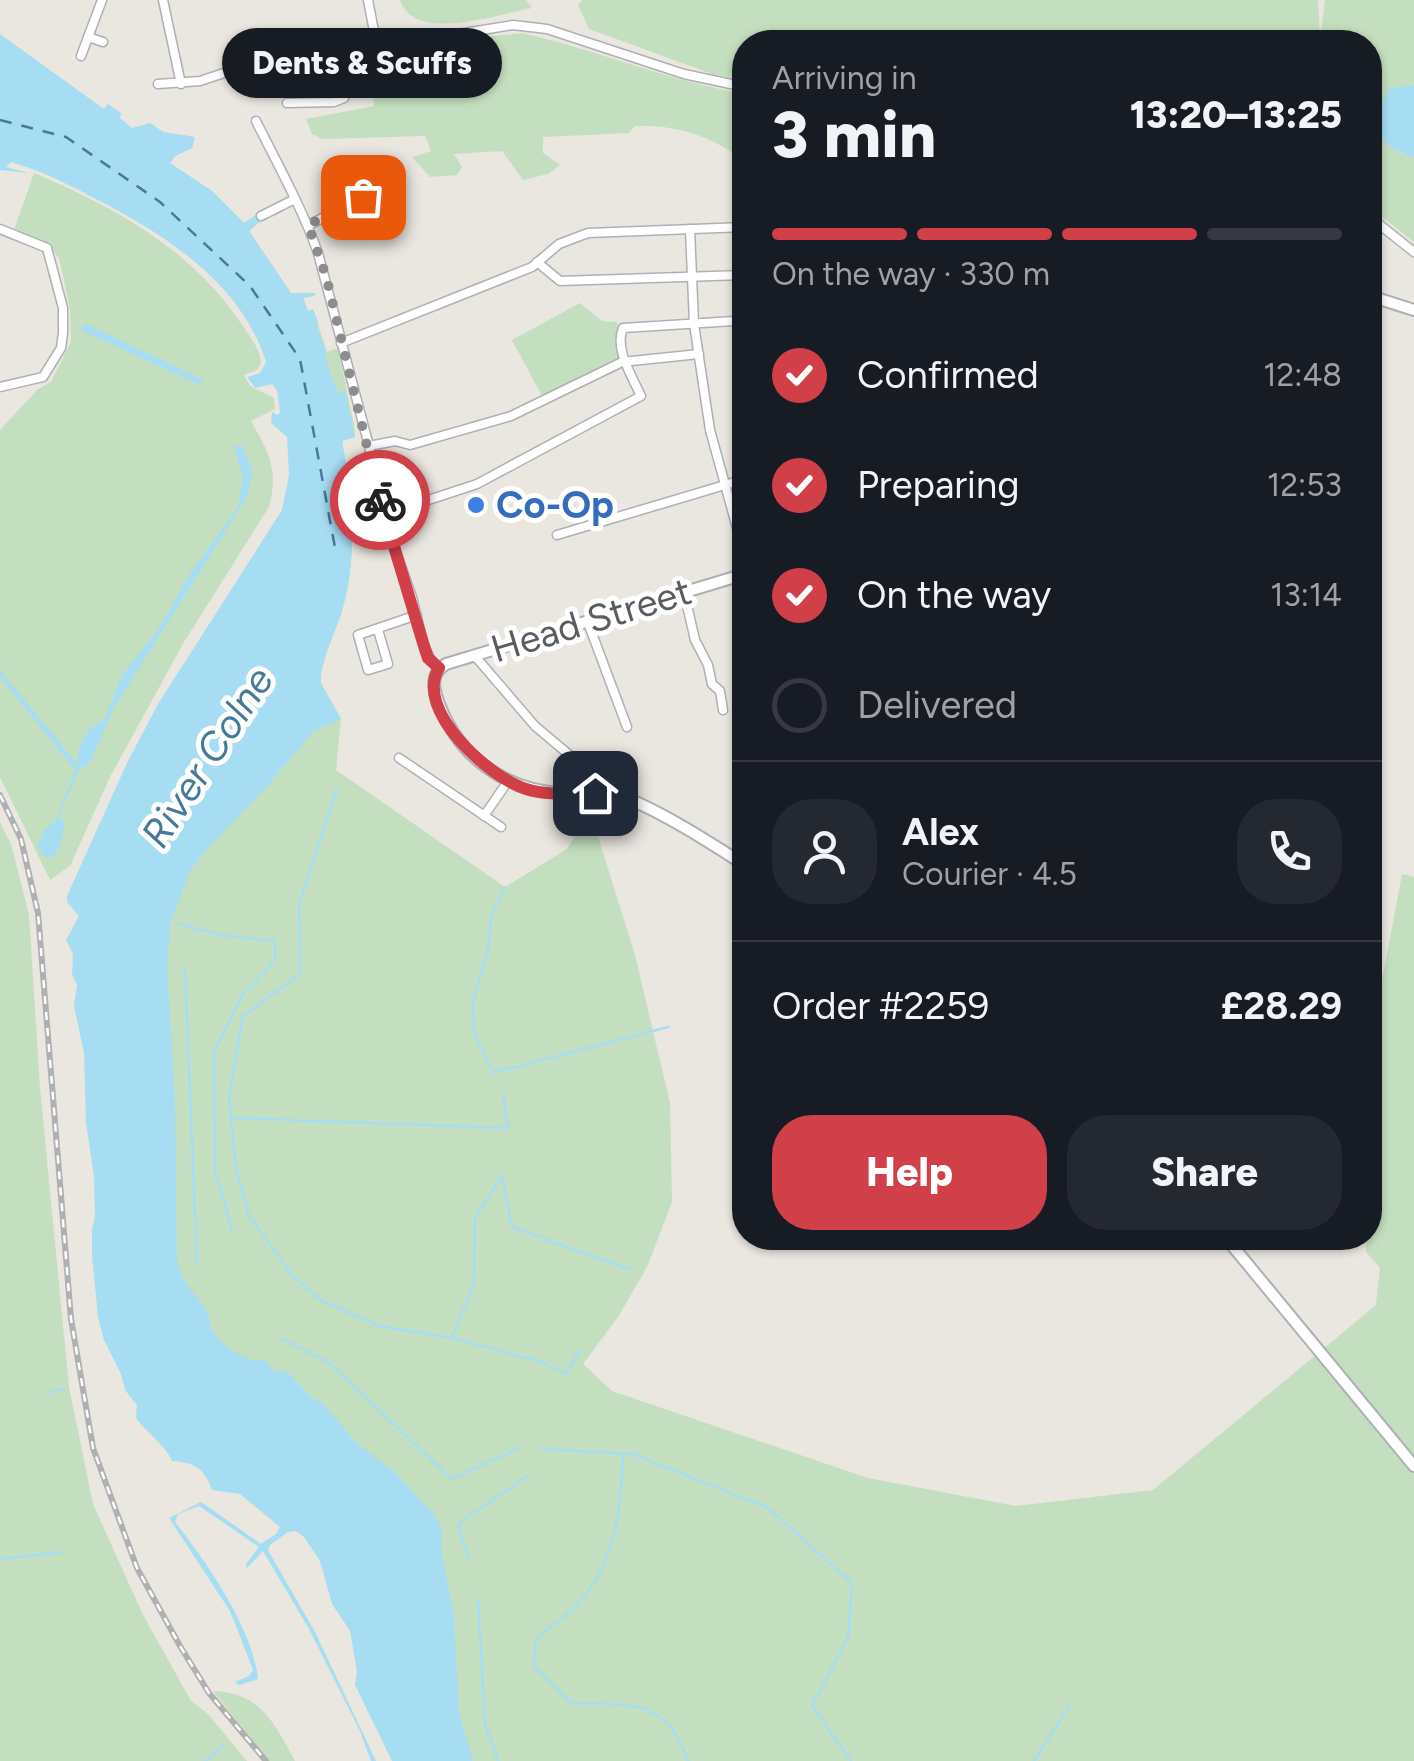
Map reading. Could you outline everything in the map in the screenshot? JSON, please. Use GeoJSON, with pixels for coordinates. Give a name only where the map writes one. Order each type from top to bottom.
{"type":"FeatureCollection","features":[{"type":"Feature","properties":{"kind":"street"},"geometry":{"type":"LineString","coordinates":[[82,56],[102,0]]}},
{"type":"Feature","properties":{"kind":"street"},"geometry":{"type":"LineString","coordinates":[[163,0],[181,84]]}},
{"type":"Feature","properties":{"kind":"street"},"geometry":{"type":"LineString","coordinates":[[368,0],[378,52]]}},
{"type":"Feature","properties":{"kind":"street"},"geometry":{"type":"LineString","coordinates":[[158,84],[181,84],[260,60],[348,56],[495,27],[531,26],[684,74],[732,84]]}},
{"type":"Feature","properties":{"kind":"street"},"geometry":{"type":"LineString","coordinates":[[88,37],[103,42]]}},
{"type":"Feature","properties":{"kind":"street"},"geometry":{"type":"LineString","coordinates":[[287,103],[334,102],[344,98],[349,88],[348,56]]}},
{"type":"Feature","properties":{"kind":"street"},"geometry":{"type":"LineString","coordinates":[[256,122],[308,225],[326,276],[383,515],[428,658],[439,668],[435,692],[448,723],[473,756],[508,781],[541,792],[617,795],[637,802],[732,857]]}},
{"type":"Feature","properties":{"kind":"street"},"geometry":{"type":"LineString","coordinates":[[308,225],[390,183]]}},
{"type":"Feature","properties":{"kind":"street"},"geometry":{"type":"LineString","coordinates":[[261,216],[293,200]]}},
{"type":"Feature","properties":{"kind":"street"},"geometry":{"type":"LineString","coordinates":[[340,343],[538,262],[559,244],[588,234],[732,227]]}},
{"type":"Feature","properties":{"kind":"street"},"geometry":{"type":"LineString","coordinates":[[1382,227],[1414,252]]}},
{"type":"Feature","properties":{"kind":"street"},"geometry":{"type":"LineString","coordinates":[[0,228],[47,248],[63,308],[63,334],[61,348],[43,378],[0,387]]}},
{"type":"Feature","properties":{"kind":"street"},"geometry":{"type":"LineString","coordinates":[[690,229],[698,354],[710,430],[732,510]]}},
{"type":"Feature","properties":{"kind":"street"},"geometry":{"type":"LineString","coordinates":[[538,262],[560,281],[732,275]]}},
{"type":"Feature","properties":{"kind":"street"},"geometry":{"type":"LineString","coordinates":[[1382,300],[1414,310]]}},
{"type":"Feature","properties":{"kind":"street"},"geometry":{"type":"LineString","coordinates":[[383,515],[477,484],[641,396],[626,361],[620,336],[623,328],[732,321]]}},
{"type":"Feature","properties":{"kind":"street"},"geometry":{"type":"LineString","coordinates":[[369,446],[394,441],[410,446],[511,416],[626,361],[698,354]]}},
{"type":"Feature","properties":{"kind":"street"},"geometry":{"type":"LineString","coordinates":[[557,535],[732,482]]}},
{"type":"Feature","properties":{"kind":"street","name":"Head Street"},"geometry":{"type":"LineString","coordinates":[[439,668],[732,578]]}},
{"type":"Feature","properties":{"kind":"street"},"geometry":{"type":"LineString","coordinates":[[684,592],[695,640],[708,665],[712,684],[720,691],[722,710]]}},
{"type":"Feature","properties":{"kind":"street"},"geometry":{"type":"LineString","coordinates":[[378,630],[388,664],[368,670],[358,636],[417,615]]}},
{"type":"Feature","properties":{"kind":"street"},"geometry":{"type":"LineString","coordinates":[[587,620],[627,727]]}},
{"type":"Feature","properties":{"kind":"street"},"geometry":{"type":"LineString","coordinates":[[474,655],[535,726],[617,795]]}},
{"type":"Feature","properties":{"kind":"street"},"geometry":{"type":"LineString","coordinates":[[398,758],[500,828]]}},
{"type":"Feature","properties":{"kind":"street"},"geometry":{"type":"LineString","coordinates":[[484,816],[508,781]]}},
{"type":"Feature","properties":{"kind":"street"},"geometry":{"type":"LineString","coordinates":[[1236,1250],[1414,1466]]}},
{"type":"Feature","properties":{"kind":"green space"},"geometry":{"type":"Polygon","coordinates":[[[400,0],[526,0],[532,8],[479,20],[439,23],[422,21],[408,13],[400,0]]]}},
{"type":"Feature","properties":{"kind":"green space"},"geometry":{"type":"Polygon","coordinates":[[[582,0],[1318,0],[1320,30],[732,30],[732,78],[589,29],[578,5],[582,0]]]}},
{"type":"Feature","properties":{"kind":"green space"},"geometry":{"type":"Polygon","coordinates":[[[1325,0],[1414,0],[1414,85],[1390,89],[1383,101],[1382,30],[1321,30],[1325,0]]]}},
{"type":"Feature","properties":{"kind":"green space"},"geometry":{"type":"Polygon","coordinates":[[[522,33],[732,91],[732,152],[693,133],[635,126],[629,133],[543,137],[543,153],[560,165],[548,174],[523,180],[502,151],[454,154],[462,167],[457,175],[430,177],[412,157],[431,151],[425,136],[323,139],[312,134],[306,119],[374,106],[373,94],[382,75],[374,60],[477,38],[522,33]]]}},
{"type":"Feature","properties":{"kind":"green space"},"geometry":{"type":"Polygon","coordinates":[[[150,123],[163,132],[195,137],[192,148],[170,163],[212,191],[244,223],[259,213],[263,219],[249,231],[291,293],[315,293],[303,297],[308,311],[313,309],[327,352],[338,348],[355,437],[342,441],[351,506],[350,572],[321,674],[321,683],[341,719],[336,770],[505,887],[567,849],[590,811],[635,955],[670,1103],[672,1202],[647,1267],[618,1317],[583,1364],[612,1391],[868,1478],[1016,1506],[1153,1490],[1376,1305],[1380,1268],[1366,1250],[1382,1250],[1382,981],[1402,874],[1414,877],[1414,1761],[473,1761],[420,1708],[197,1373],[131,1016],[338,487],[183,196],[150,123]]]}},
{"type":"Feature","properties":{"kind":"green space"},"geometry":{"type":"Polygon","coordinates":[[[1382,138],[1390,147],[1414,157],[1414,242],[1382,217],[1382,138]]]}},
{"type":"Feature","properties":{"kind":"green space"},"geometry":{"type":"Polygon","coordinates":[[[34,173],[93,200],[149,233],[198,273],[220,296],[259,352],[261,363],[257,370],[244,375],[250,386],[274,398],[275,409],[251,421],[270,462],[273,482],[269,507],[184,642],[110,777],[70,866],[50,880],[0,777],[0,430],[38,389],[51,382],[71,342],[70,309],[59,258],[48,244],[14,230],[34,173]]]}},
{"type":"Feature","properties":{"kind":"green space"},"geometry":{"type":"Polygon","coordinates":[[[580,303],[602,321],[617,322],[620,357],[562,393],[542,396],[512,340],[580,303]]]}},
{"type":"Feature","properties":{"kind":"green space"},"geometry":{"type":"Polygon","coordinates":[[[0,822],[11,844],[29,915],[40,1088],[69,1387],[93,1504],[143,1615],[191,1701],[208,1714],[247,1761],[0,1761],[0,822]]]}},
{"type":"Feature","properties":{"kind":"green space"},"geometry":{"type":"Polygon","coordinates":[[[213,1691],[243,1697],[264,1712],[295,1761],[269,1761],[213,1691]]]}},
{"type":"Feature","properties":{"kind":"water","name":"River Colne"},"geometry":{"type":"Polygon","coordinates":[[[0,34],[104,109],[108,104],[121,113],[120,118],[132,128],[150,123],[163,132],[195,137],[192,148],[170,163],[212,191],[244,223],[259,213],[263,219],[249,231],[291,293],[315,293],[303,298],[318,322],[338,393],[345,392],[355,437],[342,441],[349,484],[352,550],[341,614],[321,674],[321,683],[341,719],[314,731],[209,847],[190,871],[171,922],[167,961],[175,1106],[177,1259],[182,1277],[204,1306],[212,1330],[221,1341],[243,1356],[265,1360],[273,1370],[288,1372],[433,1513],[442,1529],[441,1549],[454,1617],[459,1712],[473,1761],[392,1761],[355,1685],[357,1672],[350,1631],[332,1604],[320,1561],[304,1537],[296,1531],[288,1532],[268,1550],[315,1632],[376,1761],[371,1761],[309,1629],[263,1551],[247,1568],[259,1547],[199,1506],[178,1514],[175,1522],[214,1576],[247,1639],[258,1679],[239,1685],[235,1682],[253,1670],[230,1611],[169,1518],[201,1502],[261,1544],[280,1527],[240,1494],[212,1490],[198,1468],[172,1461],[136,1418],[137,1405],[125,1390],[104,1340],[92,1255],[94,1177],[86,1123],[84,1053],[74,1006],[77,985],[72,974],[73,954],[66,940],[79,916],[67,902],[67,896],[158,704],[282,510],[289,475],[287,437],[271,423],[272,412],[280,413],[277,390],[272,384],[255,388],[247,377],[260,373],[266,362],[254,333],[218,283],[170,243],[117,210],[61,181],[11,162],[6,167],[29,173],[0,170],[0,34]]]}},
{"type":"Feature","properties":{"kind":"water"},"geometry":{"type":"Polygon","coordinates":[[[1414,85],[1414,157],[1382,138],[1382,104],[1390,88],[1414,85]]]}},
{"type":"Feature","properties":{"kind":"water"},"geometry":{"type":"Polygon","coordinates":[[[84,323],[203,380],[200,385],[81,330],[84,323]]]}},
{"type":"Feature","properties":{"kind":"water"},"geometry":{"type":"Polygon","coordinates":[[[242,445],[252,471],[247,497],[112,711],[90,763],[79,770],[59,816],[64,822],[63,836],[55,857],[44,857],[37,845],[45,829],[56,820],[75,770],[0,677],[0,670],[78,765],[84,738],[104,720],[122,675],[161,626],[187,578],[238,507],[243,476],[234,447],[242,445]]]}},
{"type":"Feature","properties":{"kind":"waterway"},"geometry":{"type":"LineString","coordinates":[[337,789],[299,905],[300,974],[243,1016],[229,1098],[236,1169],[249,1216],[292,1275],[321,1300],[379,1326],[452,1338],[542,1362],[566,1374],[580,1350]]}},
{"type":"Feature","properties":{"kind":"waterway"},"geometry":{"type":"LineString","coordinates":[[505,887],[491,917],[488,950],[473,1002],[474,1032],[493,1073],[668,1027]]}},
{"type":"Feature","properties":{"kind":"waterway"},"geometry":{"type":"LineString","coordinates":[[180,924],[219,935],[275,941],[275,960],[242,996],[214,1052],[215,1170],[232,1230]]}},
{"type":"Feature","properties":{"kind":"waterway"},"geometry":{"type":"LineString","coordinates":[[185,968],[197,1264]]}},
{"type":"Feature","properties":{"kind":"waterway"},"geometry":{"type":"LineString","coordinates":[[232,1118],[508,1128],[503,1094]]}},
{"type":"Feature","properties":{"kind":"waterway"},"geometry":{"type":"LineString","coordinates":[[452,1337],[474,1285],[475,1218],[502,1176],[512,1227],[631,1270]]}},
{"type":"Feature","properties":{"kind":"waterway"},"geometry":{"type":"LineString","coordinates":[[280,1338],[328,1362],[452,1479],[519,1448]]}},
{"type":"Feature","properties":{"kind":"waterway"},"geometry":{"type":"LineString","coordinates":[[48,1394],[65,1390]]}},
{"type":"Feature","properties":{"kind":"waterway"},"geometry":{"type":"LineString","coordinates":[[541,1449],[632,1454],[767,1507],[852,1583],[848,1638],[812,1706],[851,1761]]}},
{"type":"Feature","properties":{"kind":"waterway"},"geometry":{"type":"LineString","coordinates":[[623,1456],[618,1514],[601,1571],[578,1603],[536,1639],[534,1666],[571,1703],[628,1705],[657,1715],[669,1725],[688,1761]]}},
{"type":"Feature","properties":{"kind":"waterway"},"geometry":{"type":"LineString","coordinates":[[468,1558],[458,1524],[529,1475]]}},
{"type":"Feature","properties":{"kind":"waterway"},"geometry":{"type":"LineString","coordinates":[[0,1559],[62,1552]]}},
{"type":"Feature","properties":{"kind":"waterway"},"geometry":{"type":"LineString","coordinates":[[478,1599],[485,1724],[498,1761]]}},
{"type":"Feature","properties":{"kind":"waterway"},"geometry":{"type":"LineString","coordinates":[[1034,1761],[1069,1707]]}},
{"type":"Feature","properties":{"kind":"waterway"},"geometry":{"type":"LineString","coordinates":[[205,1761],[222,1746]]}},
{"type":"Feature","properties":{"kind":"ferry route"},"geometry":{"type":"LineString","coordinates":[[0,120],[66,137],[160,202],[250,286],[300,359],[336,553]]}},
{"type":"Feature","properties":{"kind":"railway"},"geometry":{"type":"LineString","coordinates":[[0,795],[21,839],[38,913],[71,1319],[93,1448],[137,1568],[180,1646],[209,1693],[266,1761]]}},
{"type":"Feature","properties":{"kind":"way so far"},"geometry":{"type":"LineString","coordinates":[[363,197],[308,225],[326,276],[380,500]]}},
{"type":"Feature","properties":{"kind":"place","name":"Dents & Scuffs"},"geometry":{"type":"Point","coordinates":[363,197]}},
{"type":"Feature","properties":{"kind":"place","name":"Co-Op"},"geometry":{"type":"Point","coordinates":[476,505]}},
{"type":"Feature","properties":{"kind":"route"},"geometry":{"type":"LineString","coordinates":[[380,500],[428,658],[439,668],[434,682],[440,708],[463,746],[484,766],[524,788],[595,793]]}}]}
